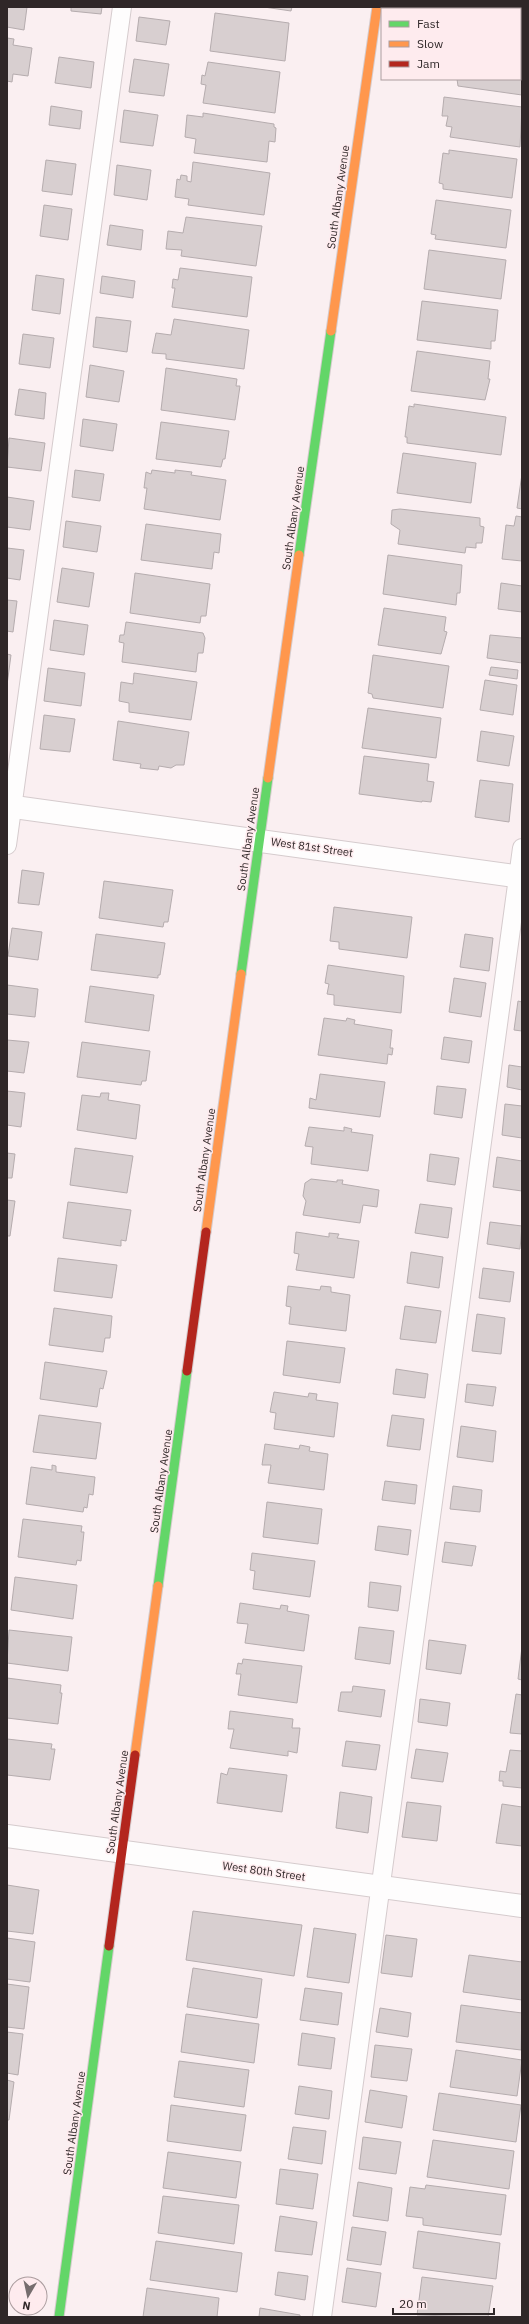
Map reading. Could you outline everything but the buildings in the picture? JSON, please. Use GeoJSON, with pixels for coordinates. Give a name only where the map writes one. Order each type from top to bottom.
{"type":"FeatureCollection","features":[{"type":"Feature","properties":{"kind":"street","name":"South Albany Avenue"},"geometry":{"type":"LineString","coordinates":[[59,2317],[259,840],[377,7]]}},
{"type":"Feature","properties":{"kind":"street","name":"West 81st Street"},"geometry":{"type":"LineString","coordinates":[[10,806],[520,877]]}},
{"type":"Feature","properties":{"kind":"street","name":"West 80th Street"},"geometry":{"type":"LineString","coordinates":[[7,1836],[522,1906]]}},
{"type":"Feature","properties":{"kind":"lane"},"geometry":{"type":"LineString","coordinates":[[7,845],[10,806],[122,7]]}},
{"type":"Feature","properties":{"kind":"lane"},"geometry":{"type":"LineString","coordinates":[[322,2317],[379,1887],[520,877],[522,848]]}},
{"type":"Feature","properties":{"kind":"traffic: fast"},"geometry":{"type":"LineString","coordinates":[[299,555],[331,331]]}},
{"type":"Feature","properties":{"kind":"traffic: fast"},"geometry":{"type":"LineString","coordinates":[[241,974],[268,778]]}},
{"type":"Feature","properties":{"kind":"traffic: fast"},"geometry":{"type":"LineString","coordinates":[[158,1586],[187,1371]]}},
{"type":"Feature","properties":{"kind":"traffic: fast"},"geometry":{"type":"LineString","coordinates":[[59,2317],[109,1946]]}},
{"type":"Feature","properties":{"kind":"traffic: slow"},"geometry":{"type":"LineString","coordinates":[[331,331],[377,7]]}},
{"type":"Feature","properties":{"kind":"traffic: slow"},"geometry":{"type":"LineString","coordinates":[[268,778],[299,555]]}},
{"type":"Feature","properties":{"kind":"traffic: slow"},"geometry":{"type":"LineString","coordinates":[[206,1232],[241,974]]}},
{"type":"Feature","properties":{"kind":"traffic: slow"},"geometry":{"type":"LineString","coordinates":[[135,1755],[158,1586]]}},
{"type":"Feature","properties":{"kind":"traffic: jam"},"geometry":{"type":"LineString","coordinates":[[187,1371],[206,1232]]}},
{"type":"Feature","properties":{"kind":"traffic: jam"},"geometry":{"type":"LineString","coordinates":[[109,1946],[135,1755]]}}]}
